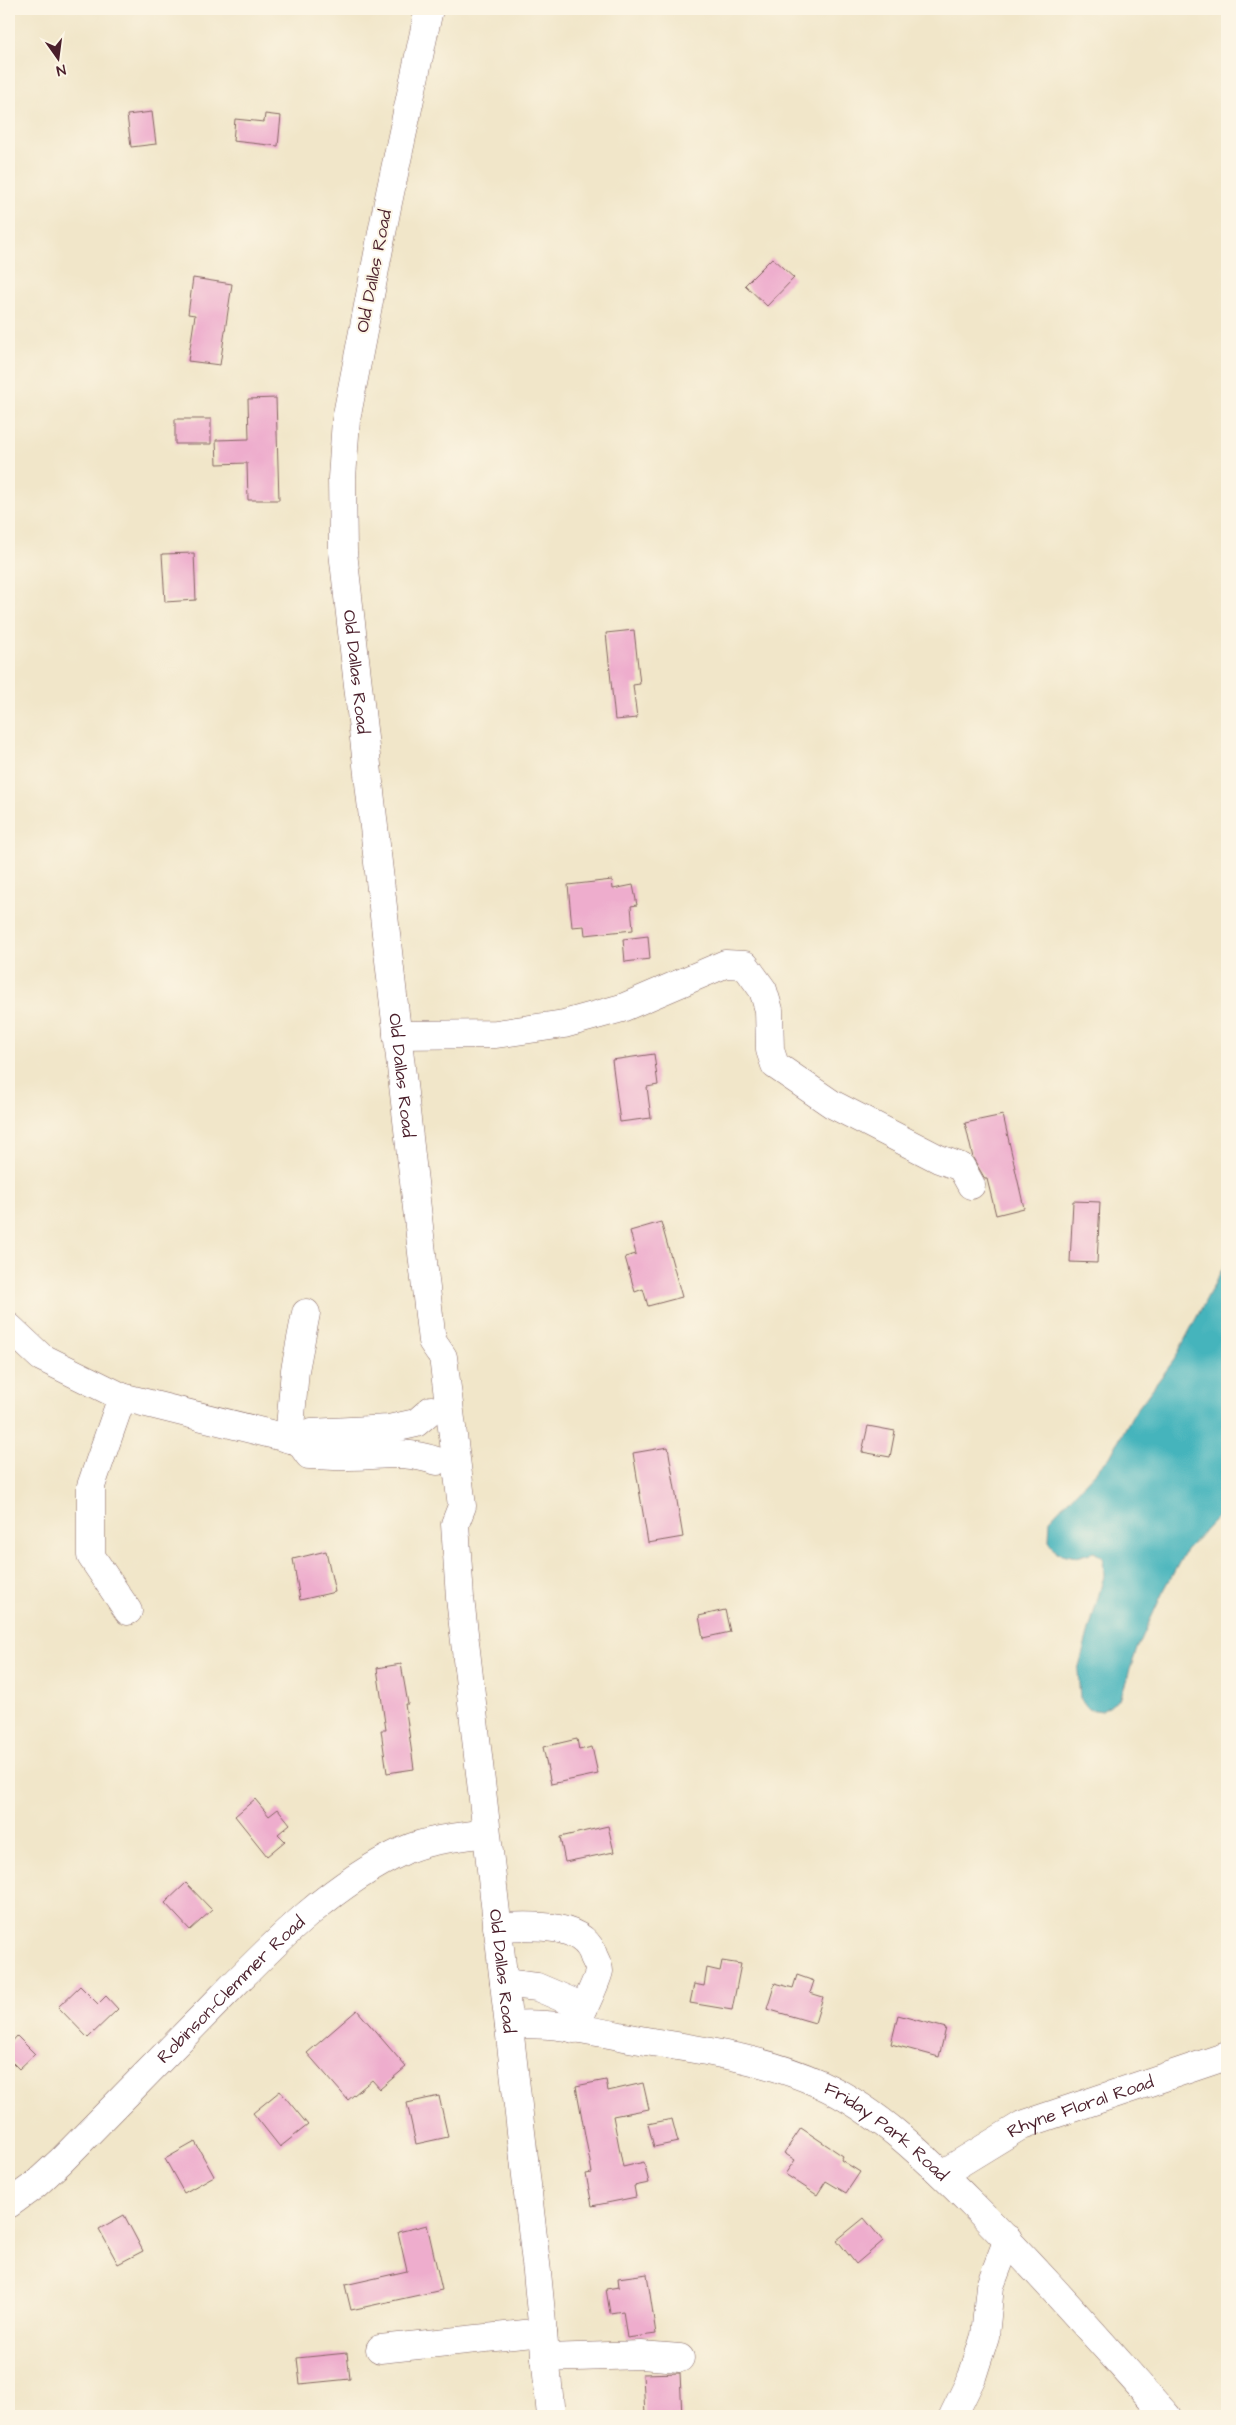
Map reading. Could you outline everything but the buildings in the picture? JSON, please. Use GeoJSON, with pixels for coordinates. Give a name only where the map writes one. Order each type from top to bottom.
{"type":"FeatureCollection","features":[{"type":"Feature","properties":{"kind":"main road","name":"Old Dallas Road"},"geometry":{"type":"LineString","coordinates":[[429,9],[352,382],[346,420],[342,478],[343,552],[432,1340],[443,1357],[462,1506],[456,1524],[460,1598],[551,2416]]}},
{"type":"Feature","properties":{"kind":"main road"},"geometry":{"type":"LineString","coordinates":[[397,1035],[496,1034],[564,1024],[622,1008],[725,964],[745,966],[763,990],[769,1010],[770,1050],[775,1065],[832,1104],[939,1159],[961,1167],[971,1186]]}},
{"type":"Feature","properties":{"kind":"main road"},"geometry":{"type":"LineString","coordinates":[[294,1440],[295,1370],[306,1313]]}},
{"type":"Feature","properties":{"kind":"main road"},"geometry":{"type":"LineString","coordinates":[[9,1327],[41,1357],[122,1397],[294,1440],[309,1455],[349,1456],[392,1452],[416,1454],[437,1461]]}},
{"type":"Feature","properties":{"kind":"main road","name":"Old Dallas Road"},"geometry":{"type":"LineString","coordinates":[[432,1340],[426,1356],[437,1461],[444,1507],[456,1524]]}},
{"type":"Feature","properties":{"kind":"main road"},"geometry":{"type":"LineString","coordinates":[[122,1397],[91,1486],[91,1556],[128,1611]]}},
{"type":"Feature","properties":{"kind":"main road"},"geometry":{"type":"LineString","coordinates":[[294,1440],[311,1433],[389,1429],[416,1423],[431,1410]]}},
{"type":"Feature","properties":{"kind":"main road","name":"Robinson-Clemmer Road"},"geometry":{"type":"LineString","coordinates":[[9,2204],[35,2185],[62,2160],[256,1962],[336,1890],[362,1873],[407,1849],[427,1843],[486,1832]]}},
{"type":"Feature","properties":{"kind":"main road"},"geometry":{"type":"LineString","coordinates":[[497,1927],[544,1926],[564,1930],[581,1939],[592,1950],[599,1971],[579,2018],[537,1987],[504,1983]]}},
{"type":"Feature","properties":{"kind":"main road","name":"Friday Park Road"},"geometry":{"type":"LineString","coordinates":[[509,2025],[579,2018],[682,2047],[764,2065],[819,2084],[852,2102],[884,2124],[942,2174],[1008,2240],[1167,2416]]}},
{"type":"Feature","properties":{"kind":"main road","name":"Rhyne Floral Road"},"geometry":{"type":"LineString","coordinates":[[942,2174],[1022,2125],[1227,2056]]}},
{"type":"Feature","properties":{"kind":"main road"},"geometry":{"type":"LineString","coordinates":[[953,2416],[972,2377],[985,2336],[990,2286],[1008,2240]]}},
{"type":"Feature","properties":{"kind":"main road"},"geometry":{"type":"LineString","coordinates":[[380,2349],[544,2345],[680,2358]]}},
{"type":"Feature","properties":{"kind":"water"},"geometry":{"type":"Polygon","coordinates":[[[1227,1260],[1227,1507],[1186,1550],[1162,1594],[1137,1649],[1120,1699],[1102,1711],[1088,1709],[1080,1699],[1078,1670],[1104,1576],[1103,1558],[1094,1552],[1076,1557],[1057,1553],[1049,1541],[1050,1519],[1110,1457],[1132,1416],[1174,1360],[1227,1260]]]}}]}
